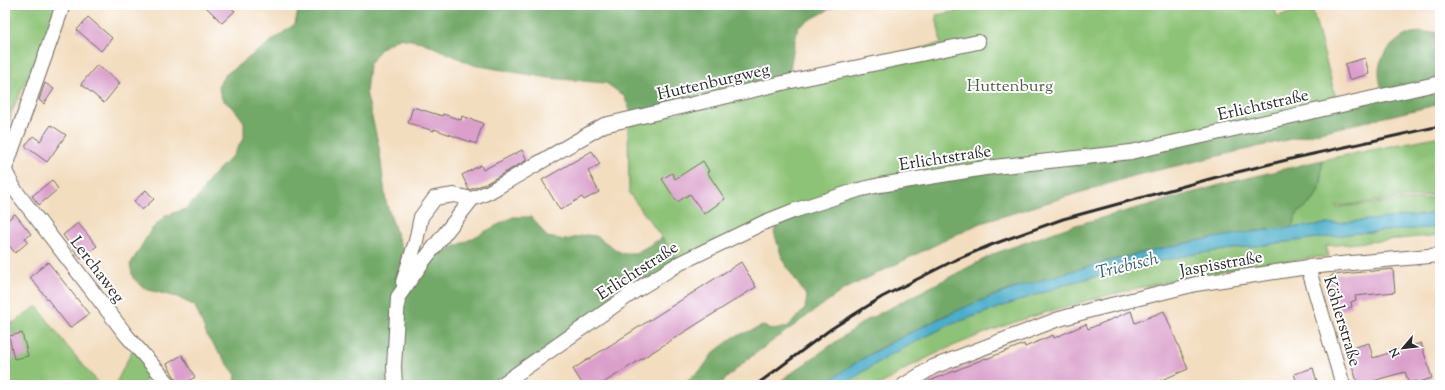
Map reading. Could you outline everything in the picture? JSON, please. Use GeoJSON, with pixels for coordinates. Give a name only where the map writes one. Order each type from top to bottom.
{"type":"FeatureCollection","features":[{"type":"Feature","properties":{"kind":"street"},"geometry":{"type":"LineString","coordinates":[[5,170],[63,5]]}},
{"type":"Feature","properties":{"kind":"street","name":"Huttenburgweg"},"geometry":{"type":"LineString","coordinates":[[398,297],[424,260],[472,199],[489,192],[604,125],[787,82],[978,42]]}},
{"type":"Feature","properties":{"kind":"street","name":"Erlichtstraße"},"geometry":{"type":"LineString","coordinates":[[501,385],[635,291],[680,263],[765,222],[793,211],[858,190],[984,168],[1131,152],[1440,83]]}},
{"type":"Feature","properties":{"kind":"street","name":"Lerchaweg"},"geometry":{"type":"LineString","coordinates":[[5,170],[15,190],[122,330],[170,385]]}},
{"type":"Feature","properties":{"kind":"street"},"geometry":{"type":"LineString","coordinates":[[395,385],[394,367],[398,297],[416,241],[421,217],[435,198],[454,195],[472,199]]}},
{"type":"Feature","properties":{"kind":"street","name":"Jaspisstraße"},"geometry":{"type":"LineString","coordinates":[[904,385],[933,367],[1030,330],[1091,310],[1196,284],[1308,267],[1440,255]]}},
{"type":"Feature","properties":{"kind":"street","name":"Köhlerstraße"},"geometry":{"type":"LineString","coordinates":[[1308,267],[1343,385]]}},
{"type":"Feature","properties":{"kind":"green space"},"geometry":{"type":"Polygon","coordinates":[[[5,5],[60,5],[11,113],[5,138],[5,5]]]}},
{"type":"Feature","properties":{"kind":"green space"},"geometry":{"type":"Polygon","coordinates":[[[296,5],[832,5],[834,7],[798,26],[788,79],[632,115],[624,96],[606,83],[549,78],[474,65],[422,42],[399,38],[381,48],[369,65],[366,92],[379,147],[386,202],[401,247],[409,256],[424,260],[465,242],[513,217],[532,217],[547,237],[566,240],[585,235],[596,236],[621,253],[636,253],[662,238],[679,261],[501,385],[235,385],[236,375],[208,338],[195,306],[177,297],[145,289],[133,278],[130,265],[151,230],[165,216],[185,209],[199,196],[211,177],[234,154],[244,137],[244,122],[236,111],[222,99],[218,86],[225,75],[295,24],[298,11],[296,5]]]}},
{"type":"Feature","properties":{"kind":"green space","name":"Huttenburg"},"geometry":{"type":"Polygon","coordinates":[[[970,5],[1274,5],[1277,16],[1312,8],[1338,106],[1131,152],[880,185],[679,261],[629,193],[628,126],[941,43],[936,15],[970,9],[970,5]]]}},
{"type":"Feature","properties":{"kind":"green space"},"geometry":{"type":"Polygon","coordinates":[[[1440,32],[1440,104],[1133,176],[978,224],[843,290],[749,358],[719,385],[681,385],[702,369],[713,353],[734,337],[763,326],[774,330],[787,327],[805,309],[807,297],[783,261],[774,232],[781,216],[858,190],[1131,152],[1383,95],[1379,69],[1382,58],[1391,46],[1409,34],[1440,32]]]}},
{"type":"Feature","properties":{"kind":"green space"},"geometry":{"type":"Polygon","coordinates":[[[1440,136],[1440,194],[1336,206],[1337,208],[1440,197],[1440,213],[1291,228],[1297,214],[1314,200],[1321,184],[1322,160],[1440,136]]]}},
{"type":"Feature","properties":{"kind":"green space"},"geometry":{"type":"Polygon","coordinates":[[[1322,160],[1321,184],[1314,200],[1297,214],[1291,228],[1257,231],[1191,242],[1068,272],[1006,291],[946,315],[885,345],[855,363],[824,385],[775,385],[865,321],[996,253],[1069,227],[1231,182],[1322,160]]]}},
{"type":"Feature","properties":{"kind":"green space"},"geometry":{"type":"Polygon","coordinates":[[[1440,227],[1440,235],[1326,246],[1329,256],[1210,273],[1092,299],[1015,322],[976,337],[923,360],[880,384],[868,386],[844,385],[890,355],[949,325],[1070,283],[1132,267],[1194,254],[1357,233],[1440,227]]]}},
{"type":"Feature","properties":{"kind":"green space"},"geometry":{"type":"Polygon","coordinates":[[[37,306],[67,346],[100,385],[5,385],[5,324],[15,322],[37,306]]]}},
{"type":"Feature","properties":{"kind":"green space"},"geometry":{"type":"Polygon","coordinates":[[[135,345],[153,366],[143,385],[115,385],[135,345]]]}},
{"type":"Feature","properties":{"kind":"water","name":"Triebisch"},"geometry":{"type":"Polygon","coordinates":[[[1440,213],[1440,227],[1357,233],[1194,254],[1132,267],[1070,283],[949,325],[890,355],[844,385],[824,385],[868,355],[938,319],[983,300],[1075,270],[1158,249],[1239,234],[1304,226],[1440,213]]]}},
{"type":"Feature","properties":{"kind":"building"},"geometry":{"type":"Polygon","coordinates":[[[204,5],[228,5],[235,11],[222,23],[204,5]]]}},
{"type":"Feature","properties":{"kind":"building"},"geometry":{"type":"Polygon","coordinates":[[[88,17],[112,38],[101,51],[77,30],[88,17]]]}},
{"type":"Feature","properties":{"kind":"building"},"geometry":{"type":"Polygon","coordinates":[[[1365,58],[1369,74],[1349,80],[1345,64],[1365,58]]]}},
{"type":"Feature","properties":{"kind":"building"},"geometry":{"type":"Polygon","coordinates":[[[97,65],[120,83],[104,103],[81,84],[97,65]]]}},
{"type":"Feature","properties":{"kind":"building"},"geometry":{"type":"Polygon","coordinates":[[[45,83],[54,89],[44,104],[39,100],[45,83]]]}},
{"type":"Feature","properties":{"kind":"building"},"geometry":{"type":"Polygon","coordinates":[[[413,107],[442,116],[443,114],[461,120],[462,116],[483,123],[476,144],[434,129],[434,131],[408,123],[413,107]]]}},
{"type":"Feature","properties":{"kind":"building"},"geometry":{"type":"Polygon","coordinates":[[[51,125],[66,135],[47,162],[25,146],[33,136],[40,141],[51,125]]]}},
{"type":"Feature","properties":{"kind":"building"},"geometry":{"type":"Polygon","coordinates":[[[522,150],[527,160],[485,184],[469,190],[462,175],[481,165],[483,170],[522,150]]]}},
{"type":"Feature","properties":{"kind":"building"},"geometry":{"type":"Polygon","coordinates":[[[592,151],[600,164],[588,171],[599,192],[584,200],[582,197],[560,210],[542,180],[592,151]]]}},
{"type":"Feature","properties":{"kind":"building"},"geometry":{"type":"Polygon","coordinates":[[[703,161],[709,171],[707,172],[725,199],[704,214],[690,194],[677,202],[662,179],[672,173],[675,179],[703,161]]]}},
{"type":"Feature","properties":{"kind":"building"},"geometry":{"type":"Polygon","coordinates":[[[52,180],[58,189],[39,205],[32,196],[52,180]]]}},
{"type":"Feature","properties":{"kind":"building"},"geometry":{"type":"Polygon","coordinates":[[[146,190],[154,199],[142,210],[134,201],[146,190]]]}},
{"type":"Feature","properties":{"kind":"building"},"geometry":{"type":"Polygon","coordinates":[[[15,214],[31,234],[25,238],[28,242],[15,253],[5,240],[5,222],[15,214]]]}},
{"type":"Feature","properties":{"kind":"building"},"geometry":{"type":"Polygon","coordinates":[[[78,223],[97,246],[81,259],[63,235],[78,223]]]}},
{"type":"Feature","properties":{"kind":"building"},"geometry":{"type":"Polygon","coordinates":[[[48,262],[89,314],[70,328],[30,277],[48,262]]]}},
{"type":"Feature","properties":{"kind":"building"},"geometry":{"type":"Polygon","coordinates":[[[741,262],[756,287],[600,385],[583,385],[573,369],[741,262]]]}},
{"type":"Feature","properties":{"kind":"building"},"geometry":{"type":"Polygon","coordinates":[[[1393,269],[1395,292],[1355,296],[1356,300],[1351,302],[1352,307],[1336,312],[1327,283],[1332,275],[1393,269]]]}},
{"type":"Feature","properties":{"kind":"building"},"geometry":{"type":"Polygon","coordinates":[[[1131,311],[1135,323],[1164,311],[1188,369],[1153,385],[920,385],[1024,344],[1025,347],[1053,335],[1054,338],[1086,324],[1088,329],[1131,311]]]}},
{"type":"Feature","properties":{"kind":"building"},"geometry":{"type":"Polygon","coordinates":[[[22,333],[28,356],[14,359],[9,336],[22,333]]]}},
{"type":"Feature","properties":{"kind":"building"},"geometry":{"type":"Polygon","coordinates":[[[1369,343],[1373,358],[1421,343],[1432,378],[1417,383],[1416,381],[1409,383],[1405,372],[1358,385],[1348,352],[1355,349],[1355,347],[1369,343]]]}},
{"type":"Feature","properties":{"kind":"building"},"geometry":{"type":"Polygon","coordinates":[[[182,355],[195,377],[182,385],[179,385],[167,364],[182,355]]]}},
{"type":"Feature","properties":{"kind":"building"},"geometry":{"type":"Polygon","coordinates":[[[1313,368],[1318,385],[1298,385],[1294,374],[1313,368]]]}},
{"type":"Feature","properties":{"kind":"railway"},"geometry":{"type":"LineString","coordinates":[[756,385],[831,329],[882,297],[953,261],[991,245],[1063,219],[1217,177],[1440,126]]}}]}
